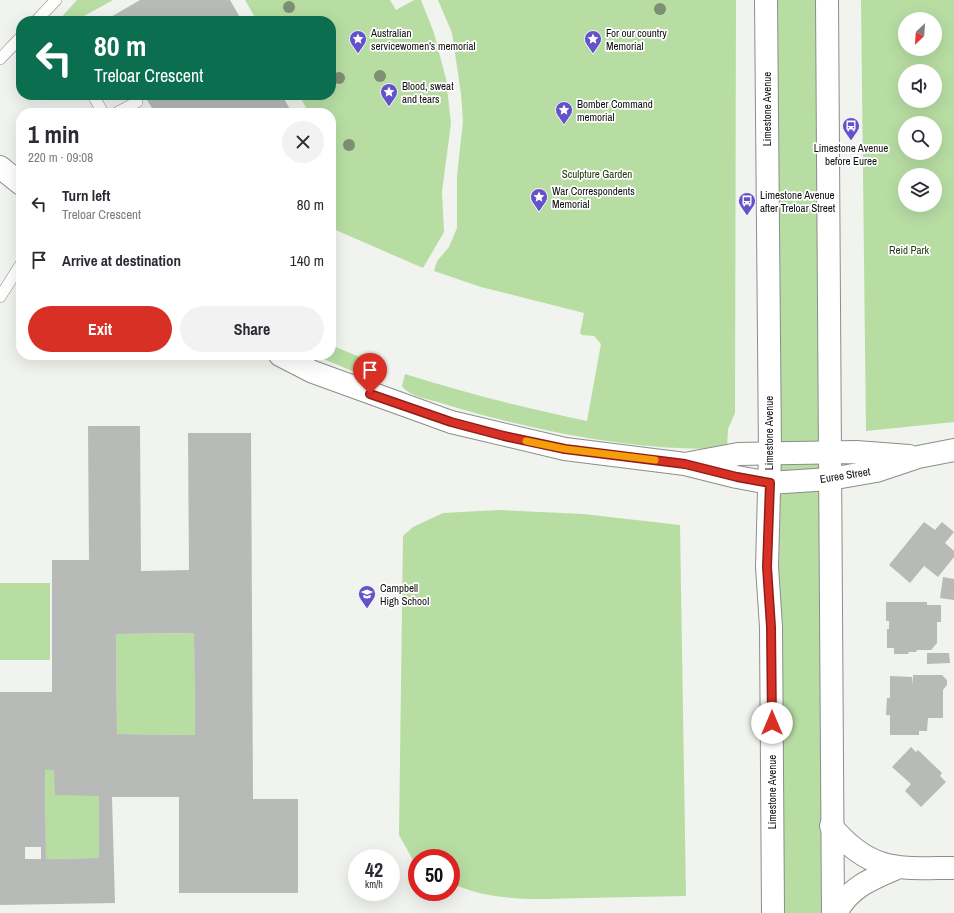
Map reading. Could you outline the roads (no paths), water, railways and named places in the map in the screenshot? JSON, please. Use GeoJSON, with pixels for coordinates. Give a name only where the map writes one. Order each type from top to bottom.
{"type":"FeatureCollection","features":[{"type":"Feature","properties":{"kind":"main road","name":"Limestone Avenue"},"geometry":{"type":"LineString","coordinates":[[766,0],[770,453],[767,567],[771,627],[773,913]]}},
{"type":"Feature","properties":{"kind":"main road"},"geometry":{"type":"LineString","coordinates":[[827,0],[831,826],[833,913]]}},
{"type":"Feature","properties":{"kind":"main road"},"geometry":{"type":"LineString","coordinates":[[0,167],[16,180]]}},
{"type":"Feature","properties":{"kind":"main road"},"geometry":{"type":"LineString","coordinates":[[290,360],[313,372],[451,422],[565,449],[685,464]]}},
{"type":"Feature","properties":{"kind":"main road","name":"Euree Street"},"geometry":{"type":"LineString","coordinates":[[685,464],[737,477],[770,483],[830,479],[876,471],[918,457],[954,450]]}},
{"type":"Feature","properties":{"kind":"main road","name":"Euree Street"},"geometry":{"type":"LineString","coordinates":[[685,464],[738,454],[770,453],[856,452],[918,457]]}},
{"type":"Feature","properties":{"kind":"main road"},"geometry":{"type":"LineString","coordinates":[[831,826],[860,854],[897,868],[954,868]]}},
{"type":"Feature","properties":{"kind":"main road"},"geometry":{"type":"LineString","coordinates":[[836,913],[845,899],[860,884],[897,868]]}},
{"type":"Feature","properties":{"kind":"lane"},"geometry":{"type":"LineString","coordinates":[[42,16],[56,0]]}},
{"type":"Feature","properties":{"kind":"lane"},"geometry":{"type":"LineString","coordinates":[[0,59],[16,42]]}},
{"type":"Feature","properties":{"kind":"lane"},"geometry":{"type":"LineString","coordinates":[[126,108],[137,102]]}},
{"type":"Feature","properties":{"kind":"lane"},"geometry":{"type":"LineString","coordinates":[[0,297],[16,272]]}},
{"type":"Feature","properties":{"kind":"place","name":"Australian servicewomen's memorial"},"geometry":{"type":"Point","coordinates":[358,54]}},
{"type":"Feature","properties":{"kind":"place","name":"For our country Memorial"},"geometry":{"type":"Point","coordinates":[593,54]}},
{"type":"Feature","properties":{"kind":"place","name":"Blood, sweat and tears"},"geometry":{"type":"Point","coordinates":[389,107]}},
{"type":"Feature","properties":{"kind":"place","name":"Bomber Command memorial"},"geometry":{"type":"Point","coordinates":[564,125]}},
{"type":"Feature","properties":{"kind":"place","name":"Limestone Avenue before Euree"},"geometry":{"type":"Point","coordinates":[851,141]}},
{"type":"Feature","properties":{"kind":"place","name":"War Correspondents Memorial"},"geometry":{"type":"Point","coordinates":[539,212]}},
{"type":"Feature","properties":{"kind":"place","name":"Limestone Avenue after Treloar Street"},"geometry":{"type":"Point","coordinates":[747,216]}},
{"type":"Feature","properties":{"kind":"place","name":"Campbell High School"},"geometry":{"type":"Point","coordinates":[367,609]}},
{"type":"Feature","properties":{"kind":"park label","name":"Sculpture Garden"},"geometry":{"type":"Point","coordinates":[597,174]}},
{"type":"Feature","properties":{"kind":"park label","name":"Reid Park"},"geometry":{"type":"Point","coordinates":[909,250]}}]}
